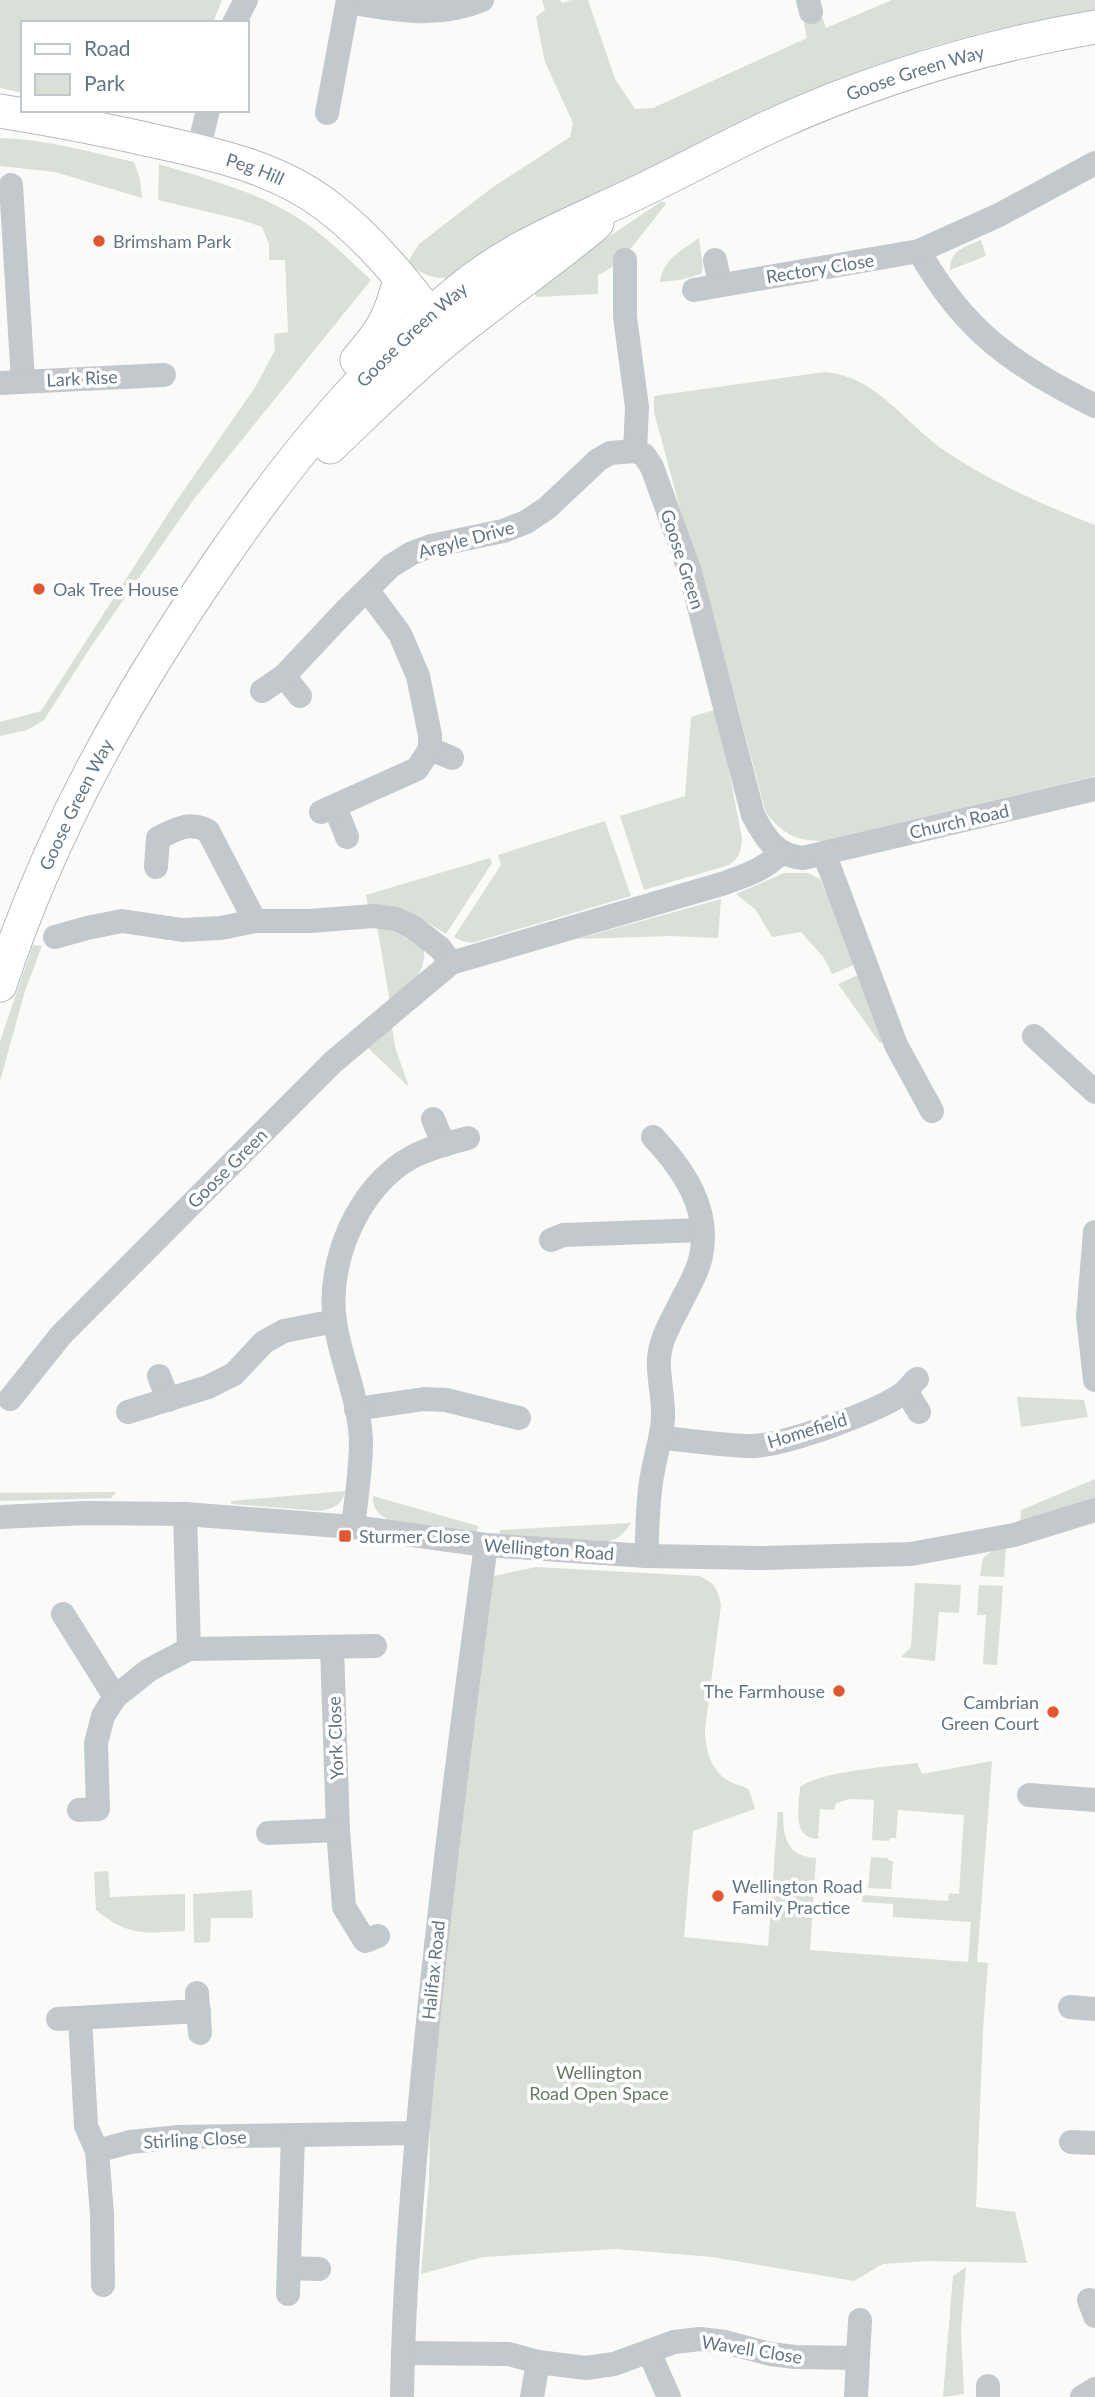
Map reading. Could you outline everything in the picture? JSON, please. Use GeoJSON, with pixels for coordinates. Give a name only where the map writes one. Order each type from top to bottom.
{"type":"FeatureCollection","features":[{"type":"Feature","properties":{"kind":"main road","name":"Goose Green Way"},"geometry":{"type":"LineString","coordinates":[[241,530],[407,374],[439,326],[489,267],[525,244],[629,197],[772,125],[872,84],[1048,35],[1095,27]]}},
{"type":"Feature","properties":{"kind":"main road","name":"Peg Hill"},"geometry":{"type":"LineString","coordinates":[[0,111],[93,127],[198,151],[264,171],[290,183],[324,203],[364,237],[439,326]]}},
{"type":"Feature","properties":{"kind":"main road"},"geometry":{"type":"LineString","coordinates":[[289,463],[310,415],[382,331],[390,317],[400,278]]}},
{"type":"Feature","properties":{"kind":"main road","name":"Goose Green Way"},"geometry":{"type":"LineString","coordinates":[[0,985],[43,866],[80,790],[156,656],[289,463],[386,356],[439,326]]}},
{"type":"Feature","properties":{"kind":"street"},"geometry":{"type":"LineString","coordinates":[[235,21],[246,0]]}},
{"type":"Feature","properties":{"kind":"street"},"geometry":{"type":"LineString","coordinates":[[327,113],[348,1],[405,12],[426,13],[450,10],[482,0]]}},
{"type":"Feature","properties":{"kind":"street"},"geometry":{"type":"LineString","coordinates":[[198,151],[208,112]]}},
{"type":"Feature","properties":{"kind":"street","name":"Rectory Close"},"geometry":{"type":"LineString","coordinates":[[694,290],[919,251],[999,215],[1095,163]]}},
{"type":"Feature","properties":{"kind":"street"},"geometry":{"type":"LineString","coordinates":[[12,185],[12,382]]}},
{"type":"Feature","properties":{"kind":"street"},"geometry":{"type":"LineString","coordinates":[[919,251],[943,290],[977,330],[1014,360],[1050,383],[1095,406]]}},
{"type":"Feature","properties":{"kind":"street"},"geometry":{"type":"LineString","coordinates":[[625,260],[625,317],[637,407],[635,451]]}},
{"type":"Feature","properties":{"kind":"street"},"geometry":{"type":"LineString","coordinates":[[715,260],[720,285]]}},
{"type":"Feature","properties":{"kind":"street","name":"Lark Rise"},"geometry":{"type":"LineString","coordinates":[[12,382],[164,375]]}},
{"type":"Feature","properties":{"kind":"street","name":"Argyle Drive"},"geometry":{"type":"LineString","coordinates":[[262,691],[284,676],[391,566],[412,553],[431,546],[503,531],[526,522],[547,508],[598,460],[610,453],[635,451]]}},
{"type":"Feature","properties":{"kind":"street","name":"Goose Green"},"geometry":{"type":"LineString","coordinates":[[12,1390],[61,1335],[333,1062],[451,963],[725,883],[756,871],[772,862],[781,852],[766,839],[753,815],[691,572],[652,467],[644,455],[635,451]]}},
{"type":"Feature","properties":{"kind":"street"},"geometry":{"type":"LineString","coordinates":[[347,837],[328,809],[417,769],[441,754],[430,735],[418,676],[400,634],[368,591]]}},
{"type":"Feature","properties":{"kind":"street"},"geometry":{"type":"LineString","coordinates":[[284,676],[300,695]]}},
{"type":"Feature","properties":{"kind":"street","name":"Church Road"},"geometry":{"type":"LineString","coordinates":[[824,853],[1095,789]]}},
{"type":"Feature","properties":{"kind":"street"},"geometry":{"type":"LineString","coordinates":[[156,867],[158,838],[186,825],[199,825],[208,831],[256,921]]}},
{"type":"Feature","properties":{"kind":"street"},"geometry":{"type":"LineString","coordinates":[[781,852],[803,858],[824,853],[896,1045],[932,1111]]}},
{"type":"Feature","properties":{"kind":"street"},"geometry":{"type":"LineString","coordinates":[[55,937],[122,921],[182,930],[221,929],[256,921],[310,921],[359,915],[396,919],[413,927],[440,948],[451,963]]}},
{"type":"Feature","properties":{"kind":"street"},"geometry":{"type":"LineString","coordinates":[[1038,1048],[1095,1093]]}},
{"type":"Feature","properties":{"kind":"street"},"geometry":{"type":"LineString","coordinates":[[433,1119],[444,1145]]}},
{"type":"Feature","properties":{"kind":"street"},"geometry":{"type":"LineString","coordinates":[[646,1556],[651,1477],[661,1438],[663,1416],[658,1360],[662,1341],[702,1256],[702,1230],[690,1183],[672,1156],[653,1137]]}},
{"type":"Feature","properties":{"kind":"street"},"geometry":{"type":"LineString","coordinates":[[353,1527],[361,1441],[335,1321],[333,1286],[341,1255],[355,1218],[381,1182],[411,1158],[468,1138]]}},
{"type":"Feature","properties":{"kind":"street"},"geometry":{"type":"LineString","coordinates":[[551,1240],[563,1234],[702,1230]]}},
{"type":"Feature","properties":{"kind":"street"},"geometry":{"type":"LineString","coordinates":[[1094,1365],[1089,1298],[1095,1232]]}},
{"type":"Feature","properties":{"kind":"street"},"geometry":{"type":"LineString","coordinates":[[128,1412],[208,1387],[234,1374],[264,1342],[284,1331],[335,1321]]}},
{"type":"Feature","properties":{"kind":"street"},"geometry":{"type":"LineString","coordinates":[[159,1376],[168,1399]]}},
{"type":"Feature","properties":{"kind":"street","name":"Homefield"},"geometry":{"type":"LineString","coordinates":[[661,1438],[752,1446],[776,1444],[809,1434],[889,1401],[911,1385],[919,1412]]}},
{"type":"Feature","properties":{"kind":"street"},"geometry":{"type":"LineString","coordinates":[[356,1409],[424,1399],[519,1418]]}},
{"type":"Feature","properties":{"kind":"street","name":"Wellington Road"},"geometry":{"type":"LineString","coordinates":[[0,1517],[86,1513],[185,1514],[353,1527],[486,1545],[646,1556],[774,1558],[912,1553],[1014,1535],[1095,1510]]}},
{"type":"Feature","properties":{"kind":"street"},"geometry":{"type":"LineString","coordinates":[[185,1514],[189,1649]]}},
{"type":"Feature","properties":{"kind":"street","name":"Halifax Road"},"geometry":{"type":"LineString","coordinates":[[402,2397],[416,2133],[440,1909],[486,1545]]}},
{"type":"Feature","properties":{"kind":"street"},"geometry":{"type":"LineString","coordinates":[[63,1614],[114,1697]]}},
{"type":"Feature","properties":{"kind":"street"},"geometry":{"type":"LineString","coordinates":[[79,1810],[98,1810],[96,1743],[103,1716],[114,1697],[149,1670],[189,1649],[375,1646]]}},
{"type":"Feature","properties":{"kind":"street","name":"York Close"},"geometry":{"type":"LineString","coordinates":[[332,1647],[338,1830],[344,1907],[365,1941],[378,1936]]}},
{"type":"Feature","properties":{"kind":"street"},"geometry":{"type":"LineString","coordinates":[[1030,1795],[1095,1800]]}},
{"type":"Feature","properties":{"kind":"street"},"geometry":{"type":"LineString","coordinates":[[268,1833],[338,1830]]}},
{"type":"Feature","properties":{"kind":"street"},"geometry":{"type":"LineString","coordinates":[[1070,2007],[1095,2009]]}},
{"type":"Feature","properties":{"kind":"street"},"geometry":{"type":"LineString","coordinates":[[103,2285],[92,2215],[97,2151],[86,2126],[69,2019],[198,2012]]}},
{"type":"Feature","properties":{"kind":"street","name":"Stirling Close"},"geometry":{"type":"LineString","coordinates":[[97,2151],[130,2142],[178,2137],[416,2133]]}},
{"type":"Feature","properties":{"kind":"street"},"geometry":{"type":"LineString","coordinates":[[288,2294],[293,2136]]}},
{"type":"Feature","properties":{"kind":"street"},"geometry":{"type":"LineString","coordinates":[[289,2268],[319,2269]]}},
{"type":"Feature","properties":{"kind":"street"},"geometry":{"type":"LineString","coordinates":[[856,2397],[860,2320]]}},
{"type":"Feature","properties":{"kind":"street","name":"Wavell Close"},"geometry":{"type":"LineString","coordinates":[[403,2353],[500,2353],[586,2368],[614,2364],[674,2342],[700,2339],[725,2342],[770,2354],[857,2358]]}},
{"type":"Feature","properties":{"kind":"street"},"geometry":{"type":"LineString","coordinates":[[649,2352],[669,2397]]}},
{"type":"Feature","properties":{"kind":"street"},"geometry":{"type":"LineString","coordinates":[[532,2397],[538,2361]]}},
{"type":"Feature","properties":{"kind":"street"},"geometry":{"type":"LineString","coordinates":[[1082,2397],[1095,2389]]}},
{"type":"Feature","properties":{"kind":"green space"},"geometry":{"type":"Polygon","coordinates":[[[0,0],[222,0],[214,21],[21,21],[21,93],[0,88],[0,0]]]}},
{"type":"Feature","properties":{"kind":"green space"},"geometry":{"type":"Polygon","coordinates":[[[542,0],[560,0],[562,3],[588,0],[615,79],[635,109],[653,108],[807,38],[804,23],[822,17],[826,28],[892,0],[1095,0],[1095,13],[1010,27],[927,48],[846,77],[767,110],[690,148],[465,274],[448,278],[427,275],[407,263],[419,244],[493,187],[570,137],[573,123],[545,62],[536,17],[545,10],[542,0]]]}},
{"type":"Feature","properties":{"kind":"green space"},"geometry":{"type":"Polygon","coordinates":[[[0,138],[51,143],[134,162],[140,179],[142,198],[55,172],[0,166],[0,138]]]}},
{"type":"Feature","properties":{"kind":"green space"},"geometry":{"type":"Polygon","coordinates":[[[159,164],[232,187],[285,210],[320,234],[371,280],[194,499],[92,645],[44,720],[27,730],[0,736],[0,722],[41,711],[175,503],[256,386],[275,350],[274,334],[288,332],[285,260],[269,260],[269,244],[262,227],[158,200],[159,164]]]}},
{"type":"Feature","properties":{"kind":"green space"},"geometry":{"type":"Polygon","coordinates":[[[662,201],[666,204],[635,244],[617,263],[598,275],[598,294],[537,297],[531,289],[662,201]]]}},
{"type":"Feature","properties":{"kind":"green space"},"geometry":{"type":"Polygon","coordinates":[[[699,238],[703,267],[701,274],[660,282],[669,261],[699,238]]]}},
{"type":"Feature","properties":{"kind":"green space"},"geometry":{"type":"Polygon","coordinates":[[[981,240],[986,256],[950,270],[955,254],[981,240]]]}},
{"type":"Feature","properties":{"kind":"green space"},"geometry":{"type":"Polygon","coordinates":[[[825,372],[860,382],[890,403],[930,440],[981,473],[1037,501],[1095,525],[1095,776],[823,841],[805,840],[791,835],[766,813],[711,607],[681,512],[654,412],[654,396],[825,372]]]}},
{"type":"Feature","properties":{"kind":"green space"},"geometry":{"type":"Polygon","coordinates":[[[717,709],[742,838],[739,853],[729,865],[644,890],[620,816],[685,796],[691,717],[717,709]]]}},
{"type":"Feature","properties":{"kind":"green space"},"geometry":{"type":"Polygon","coordinates":[[[605,821],[631,896],[472,943],[454,937],[501,865],[498,855],[605,821]]]}},
{"type":"Feature","properties":{"kind":"green space"},"geometry":{"type":"Polygon","coordinates":[[[490,858],[492,863],[446,934],[422,919],[368,905],[366,895],[490,858]]]}},
{"type":"Feature","properties":{"kind":"green space"},"geometry":{"type":"Polygon","coordinates":[[[784,873],[808,873],[820,879],[856,964],[832,974],[824,958],[801,932],[772,937],[756,910],[736,894],[784,873]]]}},
{"type":"Feature","properties":{"kind":"green space"},"geometry":{"type":"Polygon","coordinates":[[[721,899],[718,938],[670,936],[577,939],[721,899]]]}},
{"type":"Feature","properties":{"kind":"green space"},"geometry":{"type":"Polygon","coordinates":[[[377,926],[392,927],[424,948],[419,973],[410,985],[390,1002],[377,926]]]}},
{"type":"Feature","properties":{"kind":"green space"},"geometry":{"type":"Polygon","coordinates":[[[33,945],[42,946],[25,991],[0,1081],[0,1041],[33,945]]]}},
{"type":"Feature","properties":{"kind":"green space"},"geometry":{"type":"Polygon","coordinates":[[[860,974],[888,1037],[880,1043],[838,984],[860,974]]]}},
{"type":"Feature","properties":{"kind":"green space"},"geometry":{"type":"Polygon","coordinates":[[[391,1020],[395,1047],[409,1087],[364,1044],[391,1020]]]}},
{"type":"Feature","properties":{"kind":"green space"},"geometry":{"type":"Polygon","coordinates":[[[1017,1397],[1084,1400],[1088,1417],[1021,1427],[1017,1397]]]}},
{"type":"Feature","properties":{"kind":"green space"},"geometry":{"type":"Polygon","coordinates":[[[1095,1479],[1095,1501],[1020,1523],[1021,1510],[1095,1479]]]}},
{"type":"Feature","properties":{"kind":"green space"},"geometry":{"type":"Polygon","coordinates":[[[345,1491],[336,1506],[320,1511],[231,1504],[231,1501],[345,1491]]]}},
{"type":"Feature","properties":{"kind":"green space"},"geometry":{"type":"Polygon","coordinates":[[[0,1492],[116,1492],[111,1498],[0,1501],[0,1492]]]}},
{"type":"Feature","properties":{"kind":"green space"},"geometry":{"type":"Polygon","coordinates":[[[373,1496],[478,1526],[477,1532],[390,1521],[377,1511],[373,1496]]]}},
{"type":"Feature","properties":{"kind":"green space"},"geometry":{"type":"Polygon","coordinates":[[[631,1523],[618,1538],[599,1543],[499,1536],[500,1530],[631,1523]]]}},
{"type":"Feature","properties":{"kind":"green space"},"geometry":{"type":"Polygon","coordinates":[[[1006,1547],[1004,1577],[980,1576],[983,1558],[995,1549],[1006,1547]]]}},
{"type":"Feature","properties":{"kind":"green space","name":"Wellington Road Open Space"},"geometry":{"type":"Polygon","coordinates":[[[536,1567],[699,1576],[715,1587],[721,1605],[705,1729],[706,1745],[719,1774],[749,1790],[755,1809],[693,1831],[684,1937],[768,1946],[778,1812],[783,1812],[784,1830],[789,1844],[799,1854],[816,1858],[810,1950],[968,1962],[971,1922],[893,1917],[893,1904],[862,1902],[863,1895],[948,1901],[949,1893],[959,1894],[964,1815],[898,1810],[896,1838],[890,1838],[889,1841],[872,1840],[874,1800],[850,1799],[836,1803],[834,1810],[820,1809],[818,1839],[809,1837],[800,1827],[800,1787],[823,1777],[873,1768],[917,1763],[922,1774],[992,1761],[977,1962],[988,1963],[976,2207],[1015,2212],[1027,2263],[927,2261],[883,2264],[854,2281],[712,2257],[616,2249],[483,2257],[421,2274],[429,2180],[431,2068],[489,1577],[536,1567]]]}},
{"type":"Feature","properties":{"kind":"green space"},"geometry":{"type":"Polygon","coordinates":[[[915,1583],[961,1585],[959,1613],[939,1612],[935,1661],[901,1657],[911,1647],[915,1583]]]}},
{"type":"Feature","properties":{"kind":"green space"},"geometry":{"type":"Polygon","coordinates":[[[979,1585],[1003,1586],[997,1665],[983,1664],[986,1615],[977,1615],[979,1585]]]}},
{"type":"Feature","properties":{"kind":"green space"},"geometry":{"type":"Polygon","coordinates":[[[871,1857],[893,1861],[891,1889],[868,1888],[871,1857]]]}},
{"type":"Feature","properties":{"kind":"green space"},"geometry":{"type":"Polygon","coordinates":[[[108,1871],[110,1897],[185,1894],[185,1931],[128,1929],[96,1910],[94,1872],[108,1871]]]}},
{"type":"Feature","properties":{"kind":"green space"},"geometry":{"type":"Polygon","coordinates":[[[252,1890],[253,1918],[211,1918],[210,1942],[194,1943],[193,1894],[252,1890]]]}},
{"type":"Feature","properties":{"kind":"green space"},"geometry":{"type":"Polygon","coordinates":[[[966,2267],[961,2329],[964,2394],[943,2397],[953,2276],[966,2267]]]}},
{"type":"Feature","properties":{"kind":"place","name":"Brimsham Park"},"geometry":{"type":"Point","coordinates":[99,241]}},
{"type":"Feature","properties":{"kind":"place","name":"Oak Tree House"},"geometry":{"type":"Point","coordinates":[39,589]}},
{"type":"Feature","properties":{"kind":"place","name":"Sturmer Close"},"geometry":{"type":"Point","coordinates":[345,1536]}},
{"type":"Feature","properties":{"kind":"place","name":"The Farmhouse"},"geometry":{"type":"Point","coordinates":[839,1691]}},
{"type":"Feature","properties":{"kind":"place","name":"Cambrian Green Court"},"geometry":{"type":"Point","coordinates":[1053,1712]}},
{"type":"Feature","properties":{"kind":"place","name":"Wellington Road Family Practice"},"geometry":{"type":"Point","coordinates":[718,1896]}}]}
